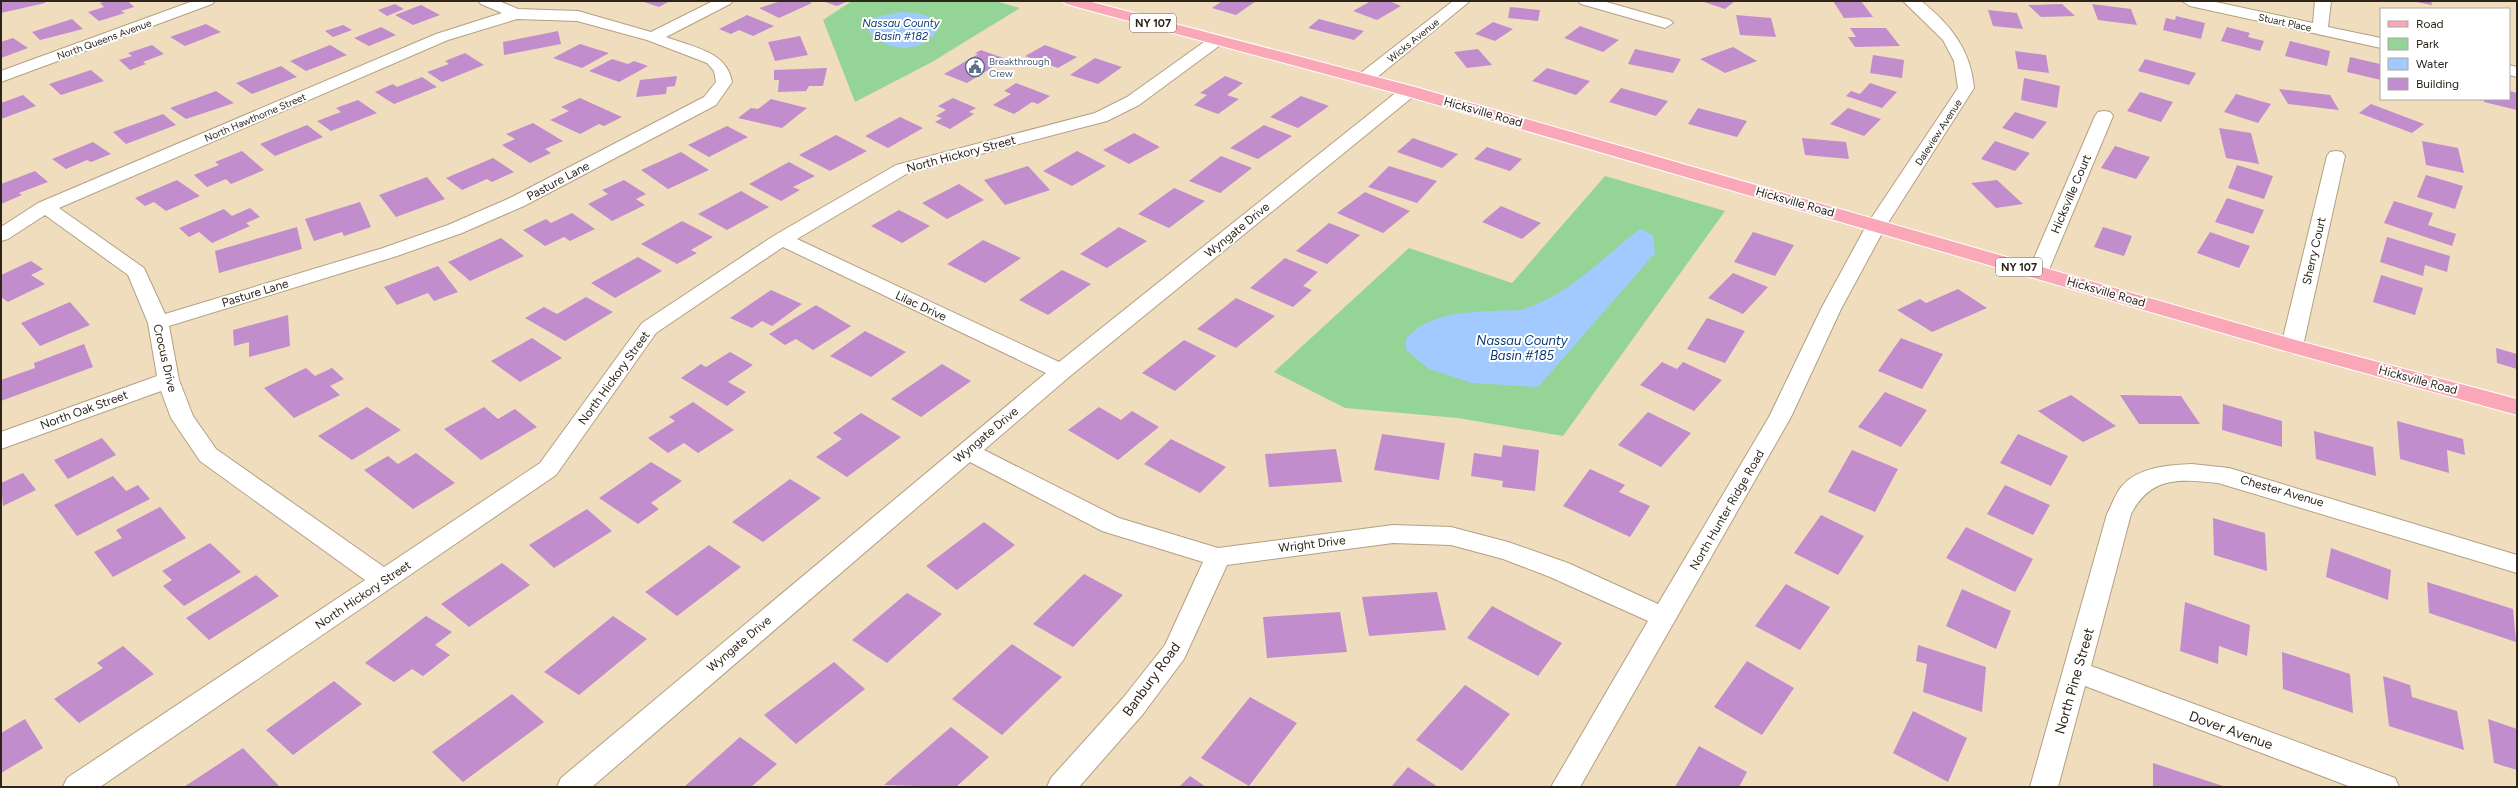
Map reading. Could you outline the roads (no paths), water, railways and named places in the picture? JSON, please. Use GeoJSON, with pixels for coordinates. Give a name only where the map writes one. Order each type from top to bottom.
{"type":"FeatureCollection","features":[{"type":"Feature","properties":{"kind":"main road","name":"Hicksville Road"},"geometry":{"type":"LineString","coordinates":[[1071,1],[1409,91],[2292,346],[2517,407]]}},
{"type":"Feature","properties":{"kind":"street","name":"North Queens Avenue"},"geometry":{"type":"LineString","coordinates":[[1,77],[207,1]]}},
{"type":"Feature","properties":{"kind":"street"},"geometry":{"type":"LineString","coordinates":[[486,1],[516,14]]}},
{"type":"Feature","properties":{"kind":"street"},"geometry":{"type":"LineString","coordinates":[[653,37],[725,1]]}},
{"type":"Feature","properties":{"kind":"street","name":"Wicks Avenue"},"geometry":{"type":"LineString","coordinates":[[1364,79],[1462,1]]}},
{"type":"Feature","properties":{"kind":"street"},"geometry":{"type":"LineString","coordinates":[[1586,1],[1665,23]]}},
{"type":"Feature","properties":{"kind":"street","name":"Daleview Avenue"},"geometry":{"type":"LineString","coordinates":[[1876,226],[1966,88],[1963,64],[1952,40],[1942,26],[1911,1]]}},
{"type":"Feature","properties":{"kind":"street","name":"Stuart Place"},"geometry":{"type":"LineString","coordinates":[[2190,1],[2380,43]]}},
{"type":"Feature","properties":{"kind":"street"},"geometry":{"type":"LineString","coordinates":[[2320,29],[2323,1]]}},
{"type":"Feature","properties":{"kind":"street","name":"Pasture Lane"},"geometry":{"type":"LineString","coordinates":[[158,323],[390,252],[456,229],[517,202],[710,101],[724,82],[722,70],[713,60],[653,37],[578,16],[516,14]]}},
{"type":"Feature","properties":{"kind":"street","name":"North Hawthorne Street"},"geometry":{"type":"LineString","coordinates":[[1,235],[45,207],[442,37],[516,14]]}},
{"type":"Feature","properties":{"kind":"street","name":"North Hickory Street"},"geometry":{"type":"LineString","coordinates":[[77,787],[385,581],[548,469],[649,328],[782,239],[902,169],[1102,117],[1133,101],[1217,40]]}},
{"type":"Feature","properties":{"kind":"street","name":"Wyngate Drive"},"geometry":{"type":"LineString","coordinates":[[571,787],[1061,372],[1409,91]]}},
{"type":"Feature","properties":{"kind":"street","name":"Hicksville Court"},"geometry":{"type":"LineString","coordinates":[[2038,272],[2104,116]]}},
{"type":"Feature","properties":{"kind":"street","name":"Sherry Court"},"geometry":{"type":"LineString","coordinates":[[2292,346],[2336,156]]}},
{"type":"Feature","properties":{"kind":"street","name":"Crocus Drive"},"geometry":{"type":"LineString","coordinates":[[45,207],[137,272],[158,323],[168,380],[182,418],[208,455],[385,581]]}},
{"type":"Feature","properties":{"kind":"street","name":"North Hunter Ridge Road"},"geometry":{"type":"LineString","coordinates":[[1565,787],[1780,417],[1831,309],[1876,226]]}},
{"type":"Feature","properties":{"kind":"street","name":"Lilac Drive"},"geometry":{"type":"LineString","coordinates":[[782,239],[1061,372]]}},
{"type":"Feature","properties":{"kind":"street","name":"North Oak Street"},"geometry":{"type":"LineString","coordinates":[[1,441],[168,380]]}},
{"type":"Feature","properties":{"kind":"street","name":"Wright Drive"},"geometry":{"type":"LineString","coordinates":[[967,451],[1111,525],[1218,557],[1393,534],[1450,536],[1508,551],[1552,567],[1663,617]]}},
{"type":"Feature","properties":{"kind":"street","name":"Chester Avenue"},"geometry":{"type":"LineString","coordinates":[[2103,575],[2120,514],[2133,490],[2149,479],[2183,472],[2209,472],[2229,476],[2517,564]]}},
{"type":"Feature","properties":{"kind":"street","name":"Banbury Road"},"geometry":{"type":"LineString","coordinates":[[1061,787],[1133,706],[1175,651],[1218,557]]}},
{"type":"Feature","properties":{"kind":"street","name":"North Pine Street"},"geometry":{"type":"LineString","coordinates":[[2044,787],[2103,575]]}},
{"type":"Feature","properties":{"kind":"street","name":"Dover Avenue"},"geometry":{"type":"LineString","coordinates":[[2077,672],[2385,787]]}},
{"type":"Feature","properties":{"kind":"water","name":"Nassau County Basin #182"},"geometry":{"type":"Polygon","coordinates":[[[901,12],[927,16],[940,24],[934,34],[926,41],[917,46],[906,48],[885,44],[868,30],[872,18],[901,12]]]}},
{"type":"Feature","properties":{"kind":"water","name":"Nassau County Basin #185"},"geometry":{"type":"Polygon","coordinates":[[[1640,229],[1653,235],[1655,253],[1538,387],[1472,383],[1429,369],[1406,350],[1406,339],[1415,330],[1436,319],[1459,313],[1520,310],[1553,296],[1583,276],[1640,229]]]}},
{"type":"Feature","properties":{"kind":"place","name":"Breakthrough Crew"},"geometry":{"type":"Point","coordinates":[975,67]}}]}
